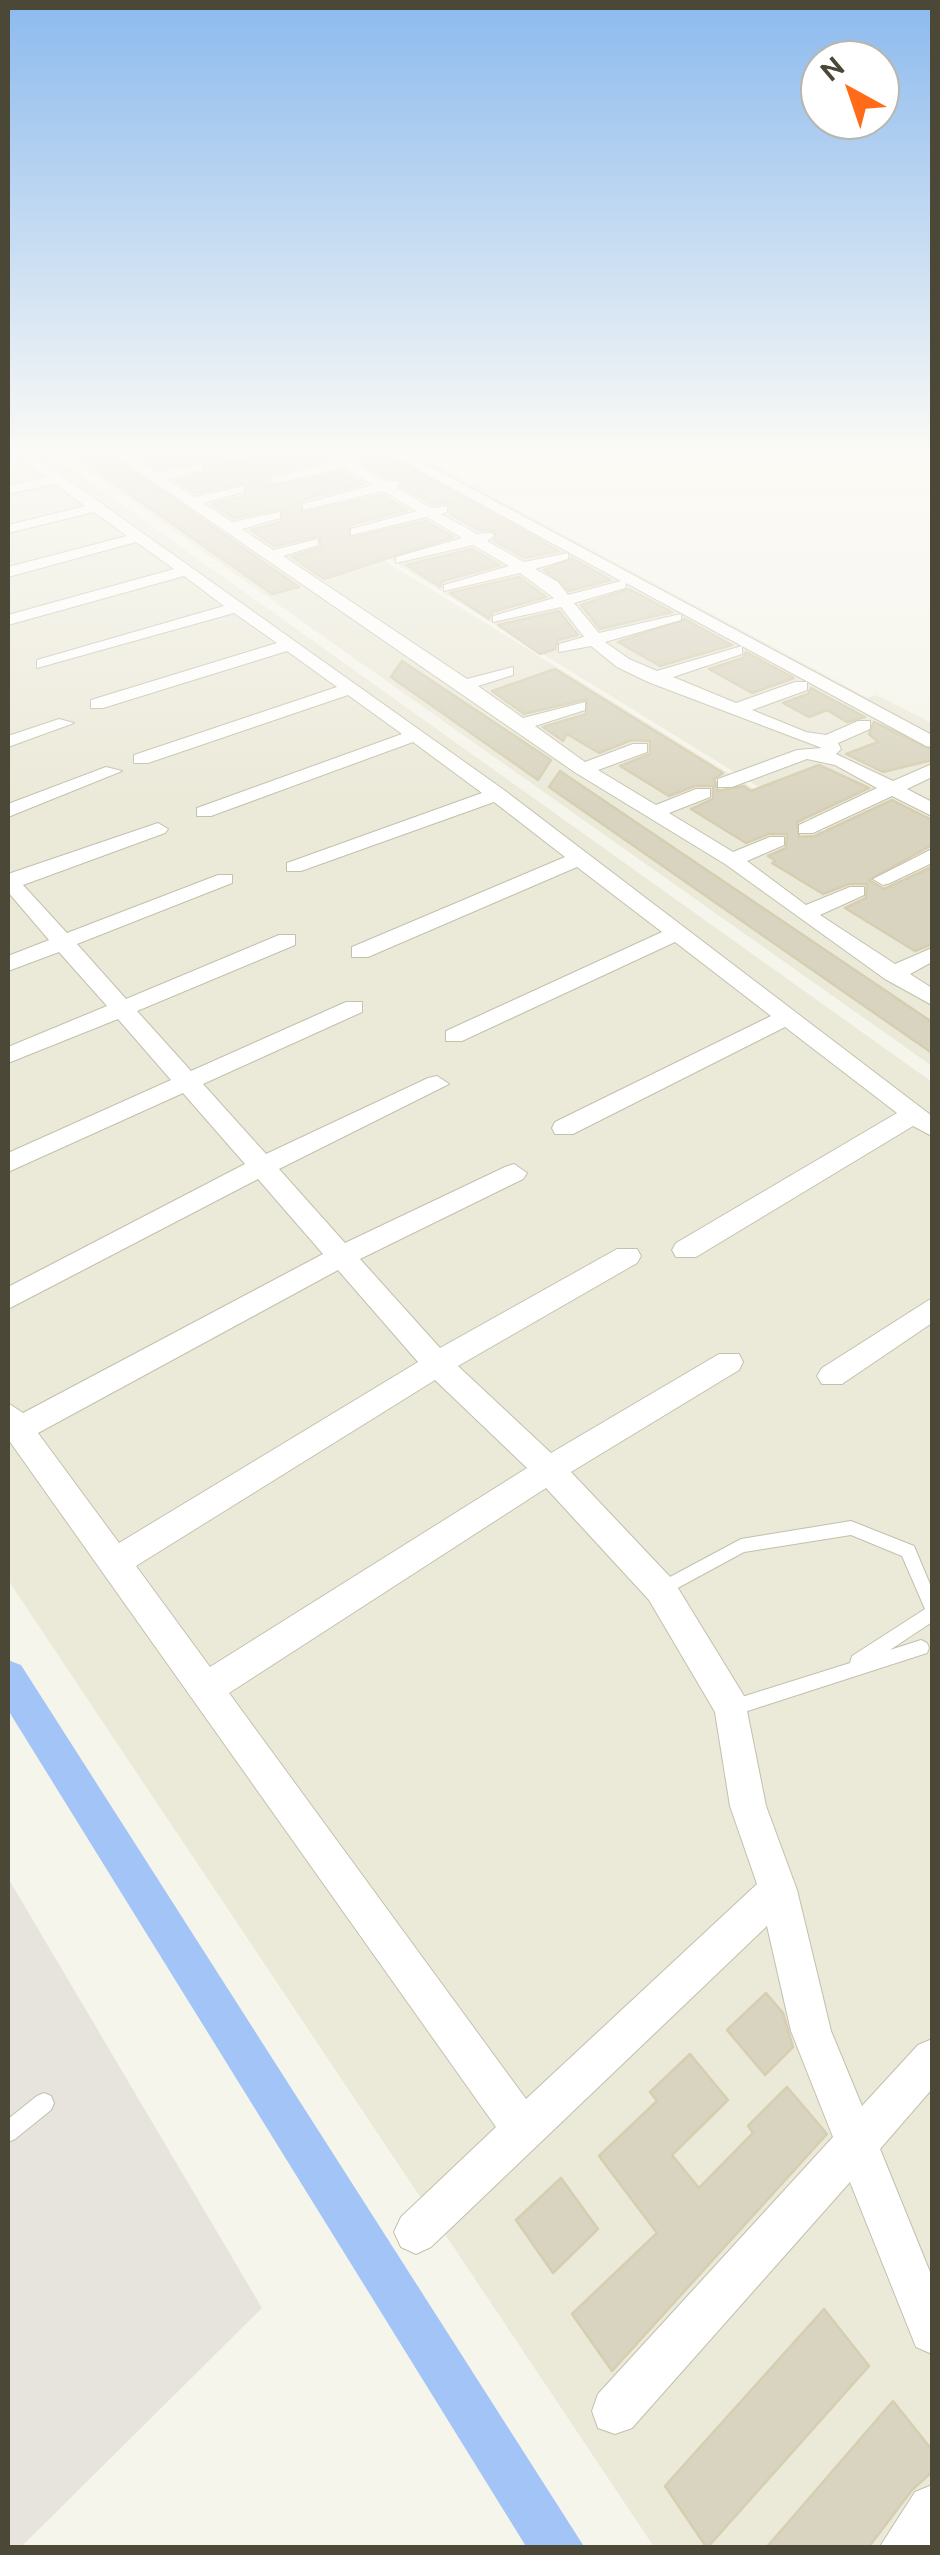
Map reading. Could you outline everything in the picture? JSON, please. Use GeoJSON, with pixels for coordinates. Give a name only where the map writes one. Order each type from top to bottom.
{"type":"FeatureCollection","features":[{"type":"Feature","properties":{"kind":"street"},"geometry":{"type":"LineString","coordinates":[[179,566],[497,794],[923,1121],[686,1250]]}},
{"type":"Feature","properties":{"kind":"street"},"geometry":{"type":"LineString","coordinates":[[290,566],[325,583],[583,769],[732,860],[804,914],[932,998]]}},
{"type":"Feature","properties":{"kind":"street"},"geometry":{"type":"LineString","coordinates":[[600,566],[932,742]]}},
{"type":"Feature","properties":{"kind":"street"},"geometry":{"type":"LineString","coordinates":[[450,588],[524,567],[566,599],[594,639],[623,663],[738,709],[932,810]]}},
{"type":"Feature","properties":{"kind":"street"},"geometry":{"type":"LineString","coordinates":[[8,620],[186,571]]}},
{"type":"Feature","properties":{"kind":"street"},"geometry":{"type":"LineString","coordinates":[[499,619],[619,585]]}},
{"type":"Feature","properties":{"kind":"street"},"geometry":{"type":"LineString","coordinates":[[43,664],[237,607]]}},
{"type":"Feature","properties":{"kind":"street"},"geometry":{"type":"LineString","coordinates":[[565,648],[675,616]]}},
{"type":"Feature","properties":{"kind":"street"},"geometry":{"type":"LineString","coordinates":[[97,704],[289,645]]}},
{"type":"Feature","properties":{"kind":"street"},"geometry":{"type":"LineString","coordinates":[[654,678],[736,650]]}},
{"type":"Feature","properties":{"kind":"street"},"geometry":{"type":"LineString","coordinates":[[465,685],[507,671]]}},
{"type":"Feature","properties":{"kind":"street"},"geometry":{"type":"LineString","coordinates":[[738,709],[802,686]]}},
{"type":"Feature","properties":{"kind":"street"},"geometry":{"type":"LineString","coordinates":[[141,758],[350,688]]}},
{"type":"Feature","properties":{"kind":"street"},"geometry":{"type":"LineString","coordinates":[[522,725],[578,706]]}},
{"type":"Feature","properties":{"kind":"street"},"geometry":{"type":"LineString","coordinates":[[8,742],[65,723]]}},
{"type":"Feature","properties":{"kind":"street"},"geometry":{"type":"LineString","coordinates":[[725,783],[864,725]]}},
{"type":"Feature","properties":{"kind":"street"},"geometry":{"type":"LineString","coordinates":[[204,812],[416,735]]}},
{"type":"Feature","properties":{"kind":"street"},"geometry":{"type":"LineString","coordinates":[[583,769],[640,748]]}},
{"type":"Feature","properties":{"kind":"street"},"geometry":{"type":"LineString","coordinates":[[806,828],[932,770]]}},
{"type":"Feature","properties":{"kind":"street"},"geometry":{"type":"LineString","coordinates":[[8,811],[113,772]]}},
{"type":"Feature","properties":{"kind":"street"},"geometry":{"type":"LineString","coordinates":[[655,812],[703,793]]}},
{"type":"Feature","properties":{"kind":"street"},"geometry":{"type":"LineString","coordinates":[[294,867],[497,794]]}},
{"type":"Feature","properties":{"kind":"street"},"geometry":{"type":"LineString","coordinates":[[158,829],[8,882],[437,1364],[548,1470],[661,1590],[732,1708],[748,1806],[778,1890],[811,2031],[932,2331]]}},
{"type":"Feature","properties":{"kind":"street"},"geometry":{"type":"LineString","coordinates":[[732,860],[778,841]]}},
{"type":"Feature","properties":{"kind":"street"},"geometry":{"type":"LineString","coordinates":[[882,879],[932,855]]}},
{"type":"Feature","properties":{"kind":"street"},"geometry":{"type":"LineString","coordinates":[[360,952],[580,858]]}},
{"type":"Feature","properties":{"kind":"street"},"geometry":{"type":"LineString","coordinates":[[8,964],[226,879]]}},
{"type":"Feature","properties":{"kind":"street"},"geometry":{"type":"LineString","coordinates":[[804,914],[857,891]]}},
{"type":"Feature","properties":{"kind":"street"},"geometry":{"type":"LineString","coordinates":[[454,1036],[678,933]]}},
{"type":"Feature","properties":{"kind":"street"},"geometry":{"type":"LineString","coordinates":[[8,1056],[120,1006],[287,940]]}},
{"type":"Feature","properties":{"kind":"street"},"geometry":{"type":"LineString","coordinates":[[893,974],[932,954]]}},
{"type":"Feature","properties":{"kind":"street"},"geometry":{"type":"LineString","coordinates":[[8,1163],[184,1080],[354,1007]]}},
{"type":"Feature","properties":{"kind":"street"},"geometry":{"type":"LineString","coordinates":[[564,1128],[787,1017]]}},
{"type":"Feature","properties":{"kind":"street"},"geometry":{"type":"LineString","coordinates":[[8,1299],[262,1166],[437,1084]]}},
{"type":"Feature","properties":{"kind":"street"},"geometry":{"type":"LineString","coordinates":[[514,1173],[13,1423],[525,2132]]}},
{"type":"Feature","properties":{"kind":"street"},"geometry":{"type":"LineString","coordinates":[[114,1563],[437,1364],[627,1256]]}},
{"type":"Feature","properties":{"kind":"street"},"geometry":{"type":"LineString","coordinates":[[832,1376],[932,1310]]}},
{"type":"Feature","properties":{"kind":"street"},"geometry":{"type":"LineString","coordinates":[[205,1689],[548,1470],[729,1362]]}},
{"type":"Feature","properties":{"kind":"street"},"geometry":{"type":"LineString","coordinates":[[416,2232],[778,1890]]}},
{"type":"Feature","properties":{"kind":"street"},"geometry":{"type":"LineString","coordinates":[[615,2411],[932,2059]]}},
{"type":"Feature","properties":{"kind":"street"},"geometry":{"type":"LineString","coordinates":[[902,2548],[932,2509]]}},
{"type":"Feature","properties":{"kind":"lane"},"geometry":{"type":"LineString","coordinates":[[661,1590],[742,1546],[851,1528],[908,1551],[932,1610],[845,1670]]}},
{"type":"Feature","properties":{"kind":"lane"},"geometry":{"type":"LineString","coordinates":[[732,1708],[921,1648]]}},
{"type":"Feature","properties":{"kind":"lane"},"geometry":{"type":"LineString","coordinates":[[8,2132],[44,2103]]}},
{"type":"Feature","properties":{"kind":"shaded area"},"geometry":{"type":"Polygon","coordinates":[[[8,566],[208,566],[932,1082],[932,2547],[654,2547],[8,1580],[8,566]]]}},
{"type":"Feature","properties":{"kind":"shaded area"},"geometry":{"type":"Polygon","coordinates":[[[224,566],[394,566],[932,899],[932,1066],[224,566]]]}},
{"type":"Feature","properties":{"kind":"shaded area"},"geometry":{"type":"Polygon","coordinates":[[[400,566],[623,566],[868,698],[876,695],[932,723],[932,894],[400,566]]]}},
{"type":"Feature","properties":{"kind":"shaded area"},"geometry":{"type":"Polygon","coordinates":[[[8,1878],[262,2308],[20,2548],[8,2547],[8,1878]]]}},
{"type":"Feature","properties":{"kind":"building"},"geometry":{"type":"Polygon","coordinates":[[[233,566],[269,566],[299,587],[272,594],[233,566]]]}},
{"type":"Feature","properties":{"kind":"building"},"geometry":{"type":"Polygon","coordinates":[[[305,566],[363,566],[324,579],[305,566]]]}},
{"type":"Feature","properties":{"kind":"building"},"geometry":{"type":"Polygon","coordinates":[[[408,566],[496,566],[443,581],[440,587],[408,566]]]}},
{"type":"Feature","properties":{"kind":"building"},"geometry":{"type":"Polygon","coordinates":[[[587,566],[611,580],[569,591],[544,570],[587,566]]]}},
{"type":"Feature","properties":{"kind":"building"},"geometry":{"type":"Polygon","coordinates":[[[519,577],[546,597],[492,612],[489,619],[450,593],[519,577]]]}},
{"type":"Feature","properties":{"kind":"building"},"geometry":{"type":"Polygon","coordinates":[[[629,589],[672,612],[600,629],[581,605],[629,589]]]}},
{"type":"Feature","properties":{"kind":"building"},"geometry":{"type":"Polygon","coordinates":[[[559,611],[578,635],[558,640],[555,649],[540,654],[498,625],[559,611]]]}},
{"type":"Feature","properties":{"kind":"building"},"geometry":{"type":"Polygon","coordinates":[[[685,619],[732,645],[660,666],[618,642],[685,619]]]}},
{"type":"Feature","properties":{"kind":"building"},"geometry":{"type":"Polygon","coordinates":[[[746,652],[794,678],[752,693],[709,669],[743,658],[746,652]]]}},
{"type":"Feature","properties":{"kind":"building"},"geometry":{"type":"Polygon","coordinates":[[[402,661],[551,760],[538,780],[391,677],[402,661]]]}},
{"type":"Feature","properties":{"kind":"building"},"geometry":{"type":"Polygon","coordinates":[[[555,669],[723,773],[714,779],[718,791],[744,786],[751,791],[819,765],[869,788],[797,822],[799,837],[815,836],[892,800],[932,820],[932,845],[869,880],[884,889],[932,867],[932,944],[915,951],[845,908],[866,898],[867,884],[849,884],[823,894],[772,863],[776,861],[768,856],[786,848],[787,834],[769,834],[746,843],[691,809],[713,799],[713,786],[695,786],[669,796],[620,766],[650,754],[650,741],[632,740],[599,753],[567,734],[563,741],[543,727],[586,714],[587,699],[524,714],[492,691],[555,669]]]}},
{"type":"Feature","properties":{"kind":"building"},"geometry":{"type":"Polygon","coordinates":[[[811,688],[865,717],[847,722],[827,710],[809,717],[783,703],[808,694],[811,688]]]}},
{"type":"Feature","properties":{"kind":"building"},"geometry":{"type":"Polygon","coordinates":[[[874,722],[932,750],[932,760],[883,772],[846,754],[878,742],[869,734],[874,722]]]}},
{"type":"Feature","properties":{"kind":"building"},"geometry":{"type":"Polygon","coordinates":[[[560,771],[932,1022],[932,1053],[549,787],[560,771]]]}},
{"type":"Feature","properties":{"kind":"building"},"geometry":{"type":"Polygon","coordinates":[[[766,1993],[783,2013],[793,2047],[765,2075],[727,2030],[766,1993]]]}},
{"type":"Feature","properties":{"kind":"building"},"geometry":{"type":"Polygon","coordinates":[[[690,2054],[728,2100],[672,2155],[699,2188],[753,2133],[748,2126],[787,2087],[827,2134],[612,2371],[572,2314],[657,2233],[599,2156],[657,2101],[650,2092],[690,2054]]]}},
{"type":"Feature","properties":{"kind":"building"},"geometry":{"type":"Polygon","coordinates":[[[561,2178],[598,2229],[553,2273],[516,2220],[561,2178]]]}},
{"type":"Feature","properties":{"kind":"building"},"geometry":{"type":"Polygon","coordinates":[[[824,2309],[869,2366],[707,2548],[665,2486],[824,2309]]]}},
{"type":"Feature","properties":{"kind":"building"},"geometry":{"type":"Polygon","coordinates":[[[893,2401],[932,2450],[932,2472],[912,2490],[868,2548],[766,2548],[893,2401]]]}},
{"type":"Feature","properties":{"kind":"waterway"},"geometry":{"type":"LineString","coordinates":[[8,1677],[558,2548]]}}]}
